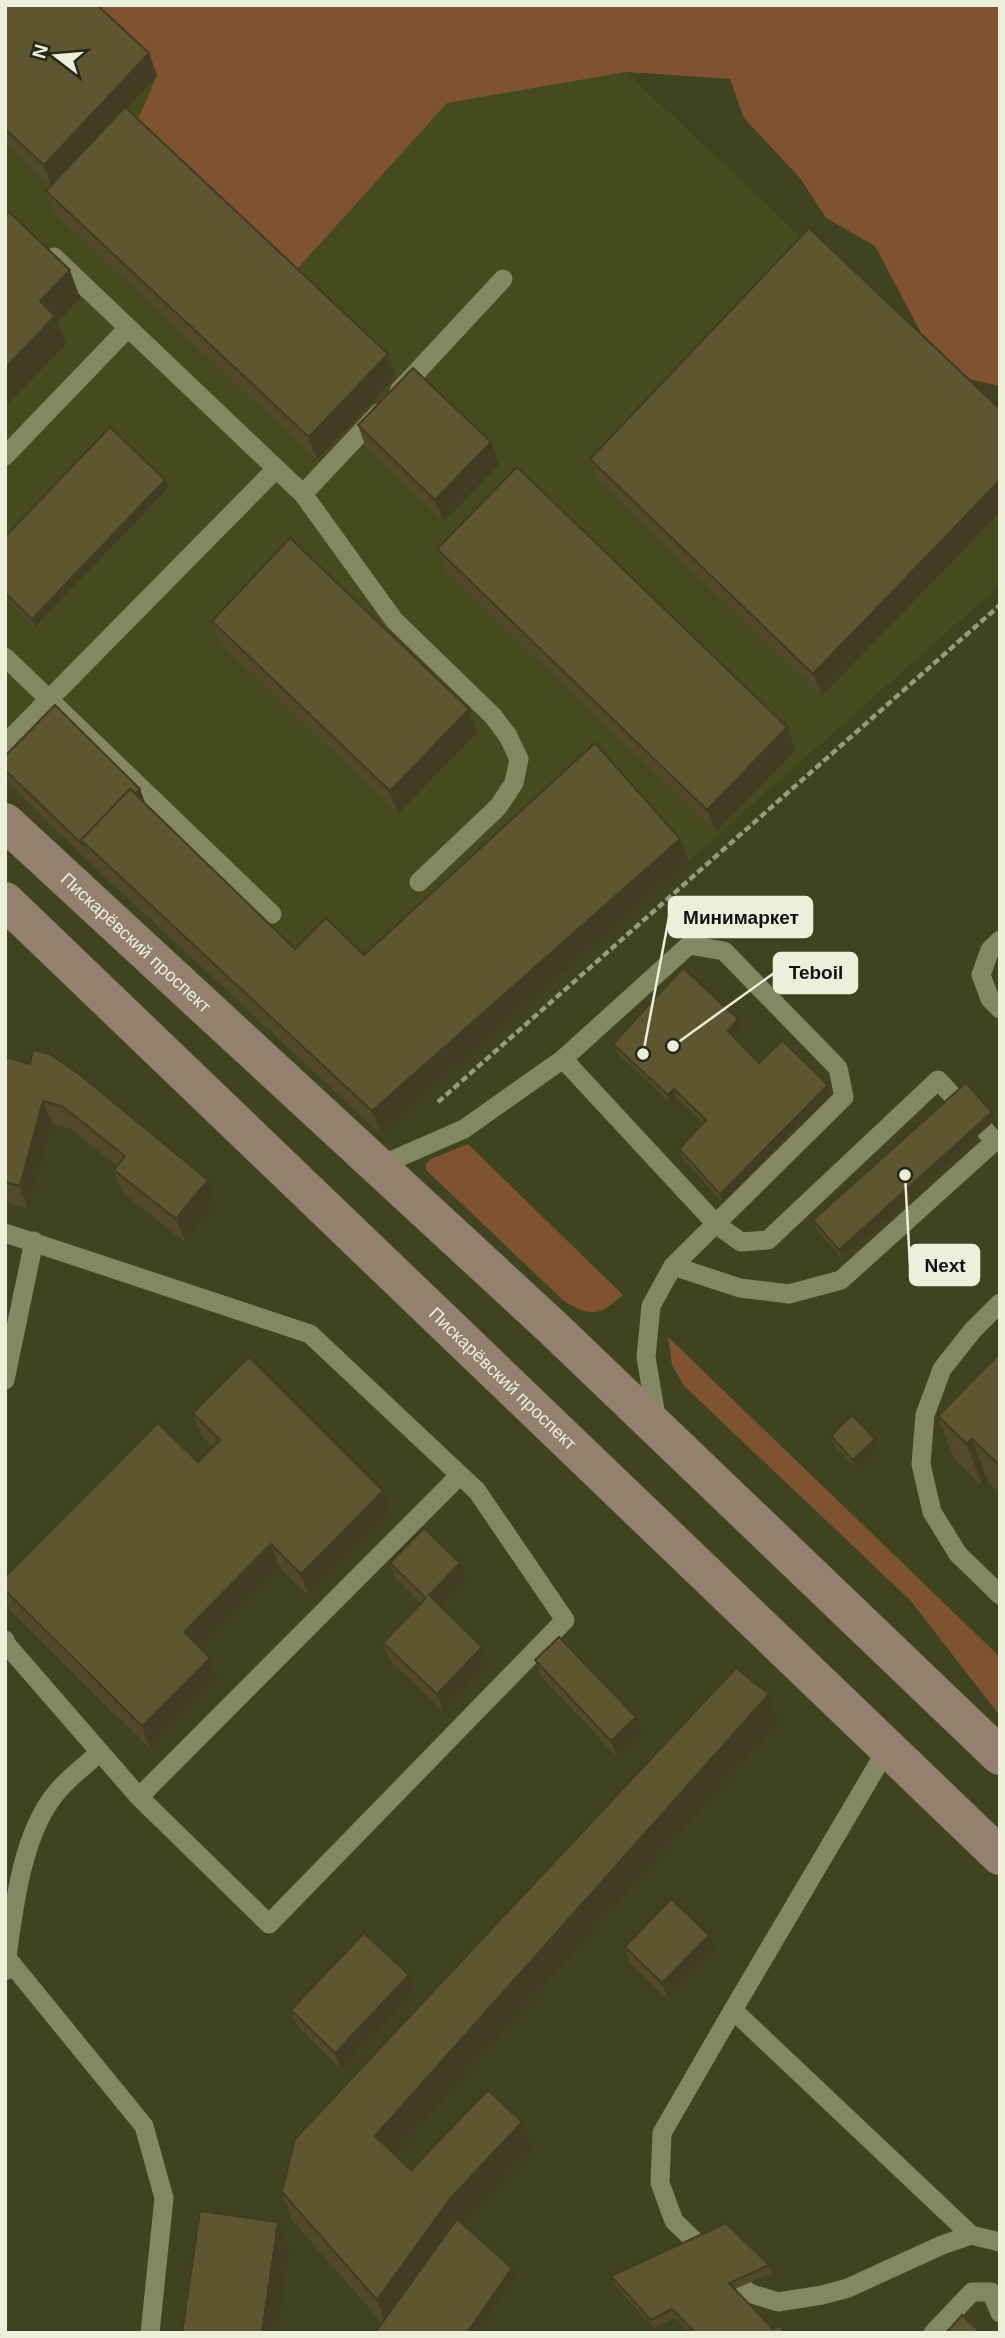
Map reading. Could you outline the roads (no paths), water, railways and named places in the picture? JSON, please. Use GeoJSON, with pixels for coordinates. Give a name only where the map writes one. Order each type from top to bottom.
{"type":"FeatureCollection","features":[{"type":"Feature","properties":{"kind":"main road","name":"Пискарёвский проспект"},"geometry":{"type":"LineString","coordinates":[[5,822],[658,1427],[1000,1756]]}},
{"type":"Feature","properties":{"kind":"main road","name":"Пискарёвский проспект"},"geometry":{"type":"LineString","coordinates":[[5,901],[1000,1856]]}},
{"type":"Feature","properties":{"kind":"lane"},"geometry":{"type":"LineString","coordinates":[[43,247],[303,494],[394,620],[493,716],[508,736],[519,759],[514,783],[498,807],[419,882]]}},
{"type":"Feature","properties":{"kind":"lane"},"geometry":{"type":"LineString","coordinates":[[303,494],[503,279]]}},
{"type":"Feature","properties":{"kind":"lane"},"geometry":{"type":"LineString","coordinates":[[5,456],[128,328]]}},
{"type":"Feature","properties":{"kind":"lane"},"geometry":{"type":"LineString","coordinates":[[5,744],[275,469]]}},
{"type":"Feature","properties":{"kind":"lane"},"geometry":{"type":"LineString","coordinates":[[5,657],[272,914]]}},
{"type":"Feature","properties":{"kind":"lane"},"geometry":{"type":"LineString","coordinates":[[1000,940],[990,950],[981,975],[990,999],[1000,1009]]}},
{"type":"Feature","properties":{"kind":"lane"},"geometry":{"type":"LineString","coordinates":[[379,1166],[464,1129],[563,1059],[689,945],[724,951],[838,1068],[844,1097],[673,1266],[651,1306],[646,1357],[658,1427]]}},
{"type":"Feature","properties":{"kind":"lane"},"geometry":{"type":"LineString","coordinates":[[563,1059],[717,1225],[741,1242],[768,1240],[938,1080],[995,1141],[841,1280],[789,1294],[740,1288],[673,1266]]}},
{"type":"Feature","properties":{"kind":"lane"},"geometry":{"type":"LineString","coordinates":[[5,1233],[310,1334],[477,1491],[565,1620],[269,1924],[139,1797],[7,1646],[5,1640]]}},
{"type":"Feature","properties":{"kind":"lane"},"geometry":{"type":"LineString","coordinates":[[5,1380],[34,1241]]}},
{"type":"Feature","properties":{"kind":"lane"},"geometry":{"type":"LineString","coordinates":[[1000,1303],[973,1330],[942,1368],[925,1415],[921,1464],[932,1512],[958,1554],[1000,1595]]}},
{"type":"Feature","properties":{"kind":"lane"},"geometry":{"type":"LineString","coordinates":[[139,1797],[460,1475]]}},
{"type":"Feature","properties":{"kind":"lane"},"geometry":{"type":"LineString","coordinates":[[887,1749],[662,2133],[660,2183],[674,2221],[749,2293],[778,2302],[848,2288],[942,2245],[971,2235]]}},
{"type":"Feature","properties":{"kind":"lane"},"geometry":{"type":"LineString","coordinates":[[100,1752],[56,1793],[35,1829],[16,1893],[6,1964],[145,2126],[164,2198],[150,2333]]}},
{"type":"Feature","properties":{"kind":"lane"},"geometry":{"type":"LineString","coordinates":[[733,2010],[971,2235],[1000,2242]]}},
{"type":"Feature","properties":{"kind":"lane"},"geometry":{"type":"LineString","coordinates":[[933,2333],[972,2292],[995,2288],[1000,2313]]}},
{"type":"Feature","properties":{"kind":"place","name":"Teboil"},"geometry":{"type":"Point","coordinates":[673,1046]}},
{"type":"Feature","properties":{"kind":"place","name":"Минимаркет"},"geometry":{"type":"Point","coordinates":[643,1054]}},
{"type":"Feature","properties":{"kind":"place","name":"Next"},"geometry":{"type":"Point","coordinates":[905,1175]}}]}
